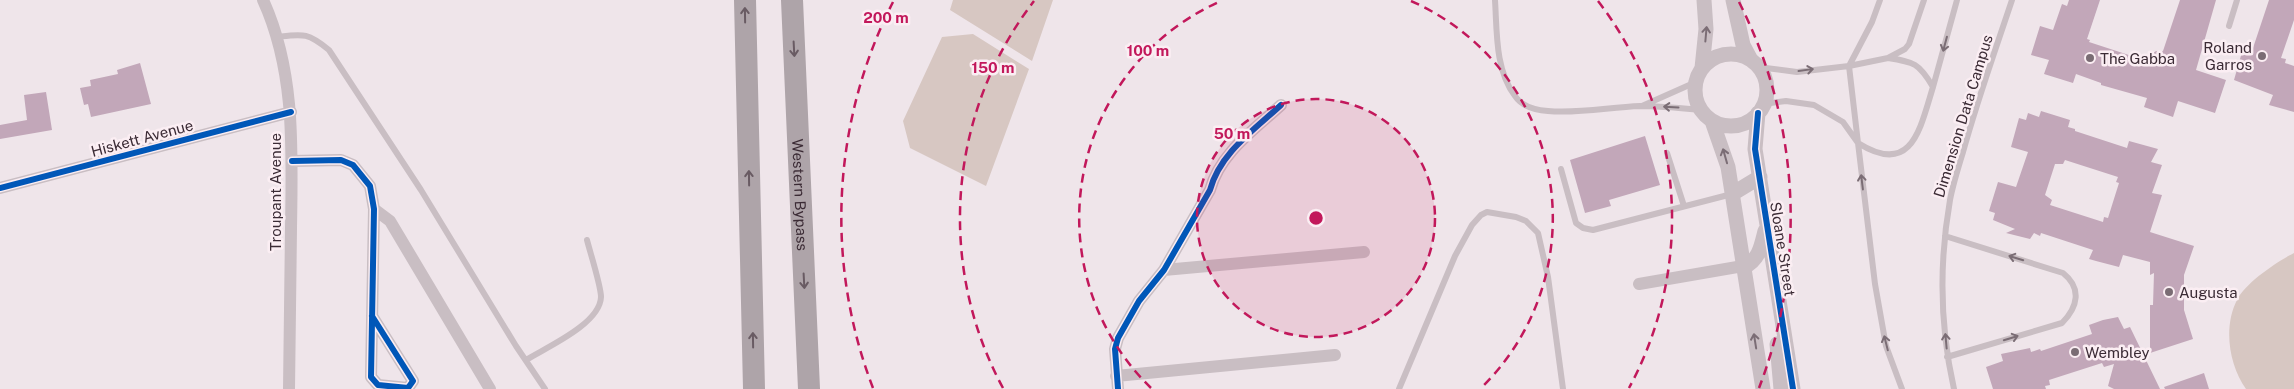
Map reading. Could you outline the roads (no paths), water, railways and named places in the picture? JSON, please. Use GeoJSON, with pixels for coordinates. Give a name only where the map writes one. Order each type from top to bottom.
{"type":"FeatureCollection","features":[{"type":"Feature","properties":{"kind":"highway"},"geometry":{"type":"LineString","coordinates":[[745,0],[754,389]]}},
{"type":"Feature","properties":{"kind":"highway","name":"Western Bypass"},"geometry":{"type":"LineString","coordinates":[[792,0],[809,389]]}},
{"type":"Feature","properties":{"kind":"street","name":"Troupant Avenue"},"geometry":{"type":"LineString","coordinates":[[263,0],[276,37],[291,112],[289,389]]}},
{"type":"Feature","properties":{"kind":"street"},"geometry":{"type":"LineString","coordinates":[[1704,0],[1706,29],[1702,68],[1696,82],[1695,92],[1725,156],[1763,389]]}},
{"type":"Feature","properties":{"kind":"street"},"geometry":{"type":"LineString","coordinates":[[1706,115],[1731,126],[1750,120],[1761,109],[1766,85],[1742,45],[1734,0]]}},
{"type":"Feature","properties":{"kind":"street"},"geometry":{"type":"LineString","coordinates":[[1702,68],[1710,61],[1730,54],[1754,64]]}},
{"type":"Feature","properties":{"kind":"street"},"geometry":{"type":"LineString","coordinates":[[1118,389],[1115,349],[1118,338],[1139,300],[1164,270],[1210,190],[1220,165],[1281,105]]}},
{"type":"Feature","properties":{"kind":"street","name":"Sloane Street"},"geometry":{"type":"LineString","coordinates":[[1761,109],[1755,149],[1792,389]]}},
{"type":"Feature","properties":{"kind":"street","name":"Hiskett Avenue"},"geometry":{"type":"LineString","coordinates":[[0,188],[291,112]]}},
{"type":"Feature","properties":{"kind":"street"},"geometry":{"type":"LineString","coordinates":[[292,161],[341,160],[353,166],[370,186],[374,209],[372,316],[371,377],[378,385],[408,388],[413,381],[372,316]]}},
{"type":"Feature","properties":{"kind":"street"},"geometry":{"type":"LineString","coordinates":[[1732,194],[1760,177]]}},
{"type":"Feature","properties":{"kind":"street"},"geometry":{"type":"LineString","coordinates":[[374,209],[390,221],[490,389]]}},
{"type":"Feature","properties":{"kind":"street"},"geometry":{"type":"LineString","coordinates":[[1639,284],[1753,263],[1766,222]]}},
{"type":"Feature","properties":{"kind":"street"},"geometry":{"type":"LineString","coordinates":[[1164,270],[1364,252]]}},
{"type":"Feature","properties":{"kind":"street"},"geometry":{"type":"LineString","coordinates":[[1781,389],[1777,345],[1782,320]]}},
{"type":"Feature","properties":{"kind":"street"},"geometry":{"type":"LineString","coordinates":[[1116,376],[1335,355]]}},
{"type":"Feature","properties":{"kind":"lane"},"geometry":{"type":"LineString","coordinates":[[1495,0],[1499,56],[1507,83],[1522,104],[1549,111],[1673,106],[1706,115]]}},
{"type":"Feature","properties":{"kind":"lane"},"geometry":{"type":"LineString","coordinates":[[1880,0],[1872,22],[1849,66],[1875,284],[1886,346],[1902,389]]}},
{"type":"Feature","properties":{"kind":"lane"},"geometry":{"type":"LineString","coordinates":[[1754,64],[1797,72],[1849,66],[1888,58],[1905,49],[1909,44],[1924,0]]}},
{"type":"Feature","properties":{"kind":"lane"},"geometry":{"type":"LineString","coordinates":[[1761,109],[1786,101],[1814,105],[1843,122],[1858,143],[1870,151],[1889,155],[1906,150],[1914,142],[1919,131],[1957,0]]}},
{"type":"Feature","properties":{"kind":"lane","name":"Dimension Data Campus"},"geometry":{"type":"LineString","coordinates":[[1954,389],[1947,357],[1942,292],[1945,236],[1950,198],[1968,134],[2012,0]]}},
{"type":"Feature","properties":{"kind":"lane"},"geometry":{"type":"LineString","coordinates":[[2229,26],[2237,0]]}},
{"type":"Feature","properties":{"kind":"lane"},"geometry":{"type":"LineString","coordinates":[[276,37],[305,35],[312,37],[329,50],[421,190],[545,389]]}},
{"type":"Feature","properties":{"kind":"lane"},"geometry":{"type":"LineString","coordinates":[[1888,58],[1908,61],[1920,67],[1933,87]]}},
{"type":"Feature","properties":{"kind":"lane"},"geometry":{"type":"LineString","coordinates":[[1641,106],[1696,82]]}},
{"type":"Feature","properties":{"kind":"lane"},"geometry":{"type":"LineString","coordinates":[[1667,153],[1684,206]]}},
{"type":"Feature","properties":{"kind":"lane"},"geometry":{"type":"LineString","coordinates":[[1561,169],[1576,223],[1583,228],[1593,230],[1732,194]]}},
{"type":"Feature","properties":{"kind":"lane"},"geometry":{"type":"LineString","coordinates":[[1399,389],[1455,256],[1472,225],[1481,215],[1487,212],[1506,213],[1521,219],[1534,226],[1538,233],[1548,277],[1564,389]]}},
{"type":"Feature","properties":{"kind":"lane"},"geometry":{"type":"LineString","coordinates":[[1945,236],[2057,271],[2070,279],[2077,294],[2075,305],[2070,315],[2062,323],[1947,357]]}},
{"type":"Feature","properties":{"kind":"lane"},"geometry":{"type":"LineString","coordinates":[[526,360],[584,325],[594,313],[601,297],[587,240]]}},
{"type":"Feature","properties":{"kind":"place","name":"Roland Garros"},"geometry":{"type":"Point","coordinates":[2262,56]}},
{"type":"Feature","properties":{"kind":"place","name":"The Gabba"},"geometry":{"type":"Point","coordinates":[2090,58]}},
{"type":"Feature","properties":{"kind":"place","name":"Augusta"},"geometry":{"type":"Point","coordinates":[2169,292]}},
{"type":"Feature","properties":{"kind":"place","name":"Wembley"},"geometry":{"type":"Point","coordinates":[2075,352]}}]}
